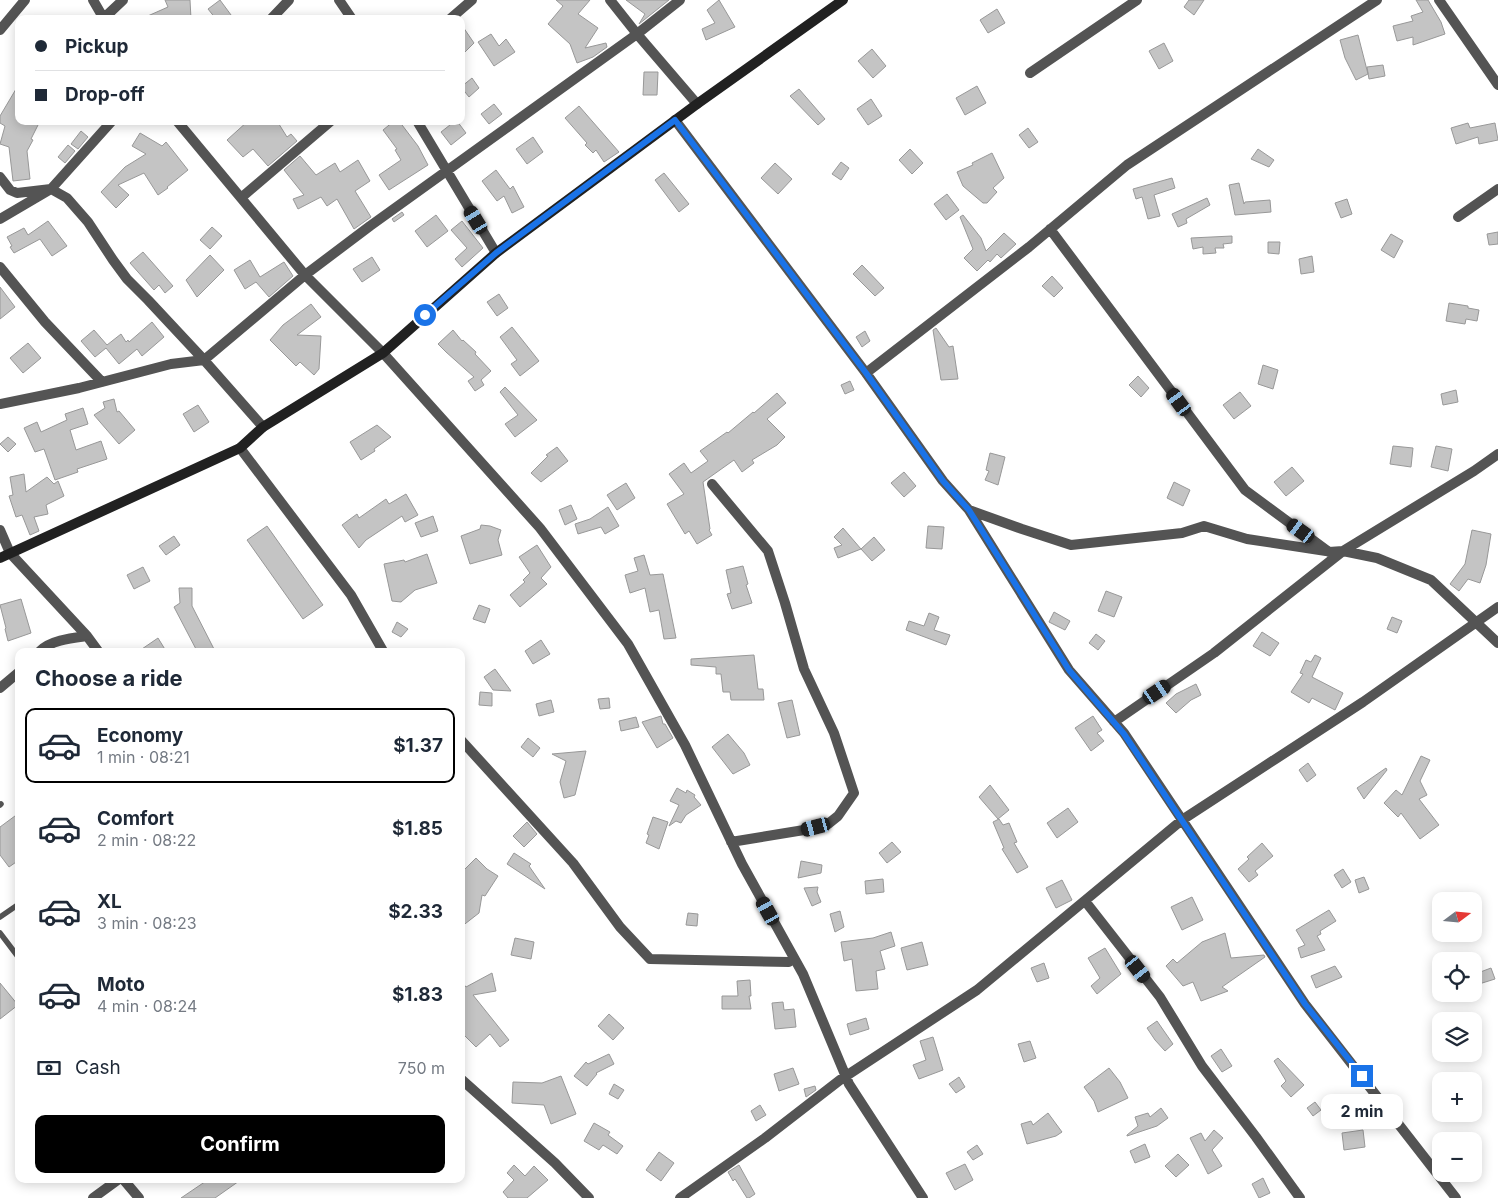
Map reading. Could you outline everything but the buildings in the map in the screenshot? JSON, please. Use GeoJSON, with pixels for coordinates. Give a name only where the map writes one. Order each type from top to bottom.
{"type":"FeatureCollection","features":[{"type":"Feature","properties":{"kind":"street"},"geometry":{"type":"LineString","coordinates":[[0,30],[25,0]]}},
{"type":"Feature","properties":{"kind":"street"},"geometry":{"type":"LineString","coordinates":[[93,0],[102,15]]}},
{"type":"Feature","properties":{"kind":"street"},"geometry":{"type":"LineString","coordinates":[[108,15],[123,0]]}},
{"type":"Feature","properties":{"kind":"street"},"geometry":{"type":"LineString","coordinates":[[274,15],[290,0]]}},
{"type":"Feature","properties":{"kind":"street"},"geometry":{"type":"LineString","coordinates":[[340,0],[349,15]]}},
{"type":"Feature","properties":{"kind":"street"},"geometry":{"type":"LineString","coordinates":[[455,15],[472,0]]}},
{"type":"Feature","properties":{"kind":"street"},"geometry":{"type":"LineString","coordinates":[[610,0],[636,34],[697,104]]}},
{"type":"Feature","properties":{"kind":"street"},"geometry":{"type":"LineString","coordinates":[[0,404],[102,382],[171,364],[204,360],[305,275],[680,0]]}},
{"type":"Feature","properties":{"kind":"street"},"geometry":{"type":"LineString","coordinates":[[0,558],[240,448],[262,427],[383,353],[496,253],[675,120],[843,0]]}},
{"type":"Feature","properties":{"kind":"street"},"geometry":{"type":"LineString","coordinates":[[1030,73],[1137,0]]}},
{"type":"Feature","properties":{"kind":"street"},"geometry":{"type":"LineString","coordinates":[[866,373],[1050,229],[1126,165],[1378,0]]}},
{"type":"Feature","properties":{"kind":"street"},"geometry":{"type":"LineString","coordinates":[[1439,0],[1498,85]]}},
{"type":"Feature","properties":{"kind":"street"},"geometry":{"type":"LineString","coordinates":[[675,120],[866,373],[943,481],[969,510],[1069,670],[1124,734],[1305,1004],[1456,1198]]}},
{"type":"Feature","properties":{"kind":"street"},"geometry":{"type":"LineString","coordinates":[[0,219],[51,189],[108,125]]}},
{"type":"Feature","properties":{"kind":"street"},"geometry":{"type":"LineString","coordinates":[[181,125],[305,275],[383,353],[540,528],[628,644],[685,745],[742,864],[803,974],[849,1084],[923,1198]]}},
{"type":"Feature","properties":{"kind":"street"},"geometry":{"type":"LineString","coordinates":[[242,197],[326,125]]}},
{"type":"Feature","properties":{"kind":"street"},"geometry":{"type":"LineString","coordinates":[[419,125],[496,253]]}},
{"type":"Feature","properties":{"kind":"street"},"geometry":{"type":"LineString","coordinates":[[0,177],[10,190],[18,193],[51,189],[68,198],[88,222],[128,279],[204,360],[262,427]]}},
{"type":"Feature","properties":{"kind":"street"},"geometry":{"type":"LineString","coordinates":[[1458,217],[1498,188]]}},
{"type":"Feature","properties":{"kind":"street"},"geometry":{"type":"LineString","coordinates":[[1050,229],[1245,490],[1329,552]]}},
{"type":"Feature","properties":{"kind":"street"},"geometry":{"type":"LineString","coordinates":[[0,267],[45,322],[102,382]]}},
{"type":"Feature","properties":{"kind":"street"},"geometry":{"type":"LineString","coordinates":[[240,448],[352,595],[381,648]]}},
{"type":"Feature","properties":{"kind":"street"},"geometry":{"type":"LineString","coordinates":[[1114,722],[1214,653],[1343,551],[1474,471],[1498,454]]}},
{"type":"Feature","properties":{"kind":"street"},"geometry":{"type":"LineString","coordinates":[[712,484],[768,551],[804,669],[834,733],[854,793],[838,816],[828,824],[804,830],[731,842]]}},
{"type":"Feature","properties":{"kind":"street"},"geometry":{"type":"LineString","coordinates":[[969,510],[1071,545],[1182,532],[1204,526],[1247,539],[1329,552],[1343,551],[1376,558],[1431,580],[1498,643]]}},
{"type":"Feature","properties":{"kind":"street"},"geometry":{"type":"LineString","coordinates":[[0,530],[10,553],[87,636],[96,648]]}},
{"type":"Feature","properties":{"kind":"street"},"geometry":{"type":"LineString","coordinates":[[680,1198],[765,1138],[846,1076],[977,990],[1182,820],[1363,702],[1498,607]]}},
{"type":"Feature","properties":{"kind":"street"},"geometry":{"type":"LineString","coordinates":[[43,648],[69,639],[87,636]]}},
{"type":"Feature","properties":{"kind":"street"},"geometry":{"type":"LineString","coordinates":[[0,688],[15,675]]}},
{"type":"Feature","properties":{"kind":"street"},"geometry":{"type":"LineString","coordinates":[[465,744],[573,863],[620,927],[650,959],[789,962]]}},
{"type":"Feature","properties":{"kind":"street"},"geometry":{"type":"LineString","coordinates":[[1085,901],[1160,997],[1202,1066],[1300,1198]]}},
{"type":"Feature","properties":{"kind":"street"},"geometry":{"type":"LineString","coordinates":[[465,1083],[555,1163],[589,1198]]}},
{"type":"Feature","properties":{"kind":"street"},"geometry":{"type":"LineString","coordinates":[[93,1198],[114,1183]]}},
{"type":"Feature","properties":{"kind":"street"},"geometry":{"type":"LineString","coordinates":[[126,1183],[139,1198]]}},
{"type":"Feature","properties":{"kind":"lane"},"geometry":{"type":"LineString","coordinates":[[0,917],[15,907]]}},
{"type":"Feature","properties":{"kind":"lane"},"geometry":{"type":"LineString","coordinates":[[0,933],[15,953]]}},
{"type":"Feature","properties":{"kind":"route"},"geometry":{"type":"LineString","coordinates":[[425,315],[496,253],[675,120],[866,373],[943,481],[969,510],[1069,670],[1124,734],[1305,1004],[1362,1076]]}}]}
